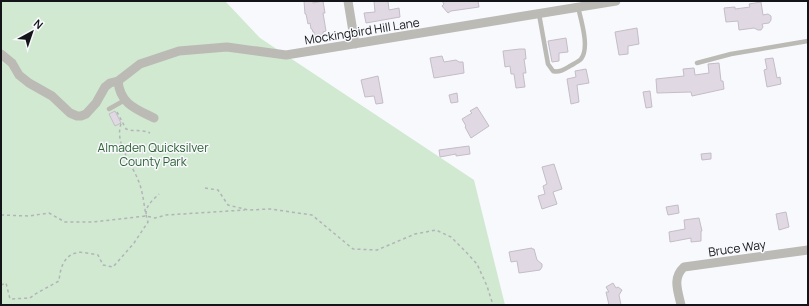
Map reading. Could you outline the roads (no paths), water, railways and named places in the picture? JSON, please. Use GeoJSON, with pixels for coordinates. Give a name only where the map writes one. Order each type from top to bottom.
{"type":"FeatureCollection","features":[{"type":"Feature","properties":{"kind":"street"},"geometry":{"type":"LineString","coordinates":[[348,1],[355,44]]}},
{"type":"Feature","properties":{"kind":"street","name":"Mockingbird Hill Lane"},"geometry":{"type":"LineString","coordinates":[[1,54],[12,63],[19,75],[29,83],[52,96],[70,113],[81,116],[86,114],[96,103],[105,87],[110,83],[118,81],[140,64],[179,51],[227,47],[286,55],[616,1]]}},
{"type":"Feature","properties":{"kind":"street"},"geometry":{"type":"LineString","coordinates":[[118,81],[119,90],[128,104],[154,118]]}},
{"type":"Feature","properties":{"kind":"street","name":"Bruce Way"},"geometry":{"type":"LineString","coordinates":[[681,305],[676,279],[678,272],[684,267],[808,250]]}},
{"type":"Feature","properties":{"kind":"lane"},"geometry":{"type":"LineString","coordinates":[[539,14],[548,64],[553,71],[559,71],[581,59],[585,48],[578,7]]}},
{"type":"Feature","properties":{"kind":"lane"},"geometry":{"type":"LineString","coordinates":[[697,63],[731,54],[808,41]]}},
{"type":"Feature","properties":{"kind":"lane"},"geometry":{"type":"LineString","coordinates":[[109,109],[125,100]]}},
{"type":"Feature","properties":{"kind":"park label","name":"Almaden Quicksilver County Park"},"geometry":{"type":"Point","coordinates":[153,154]}}]}
